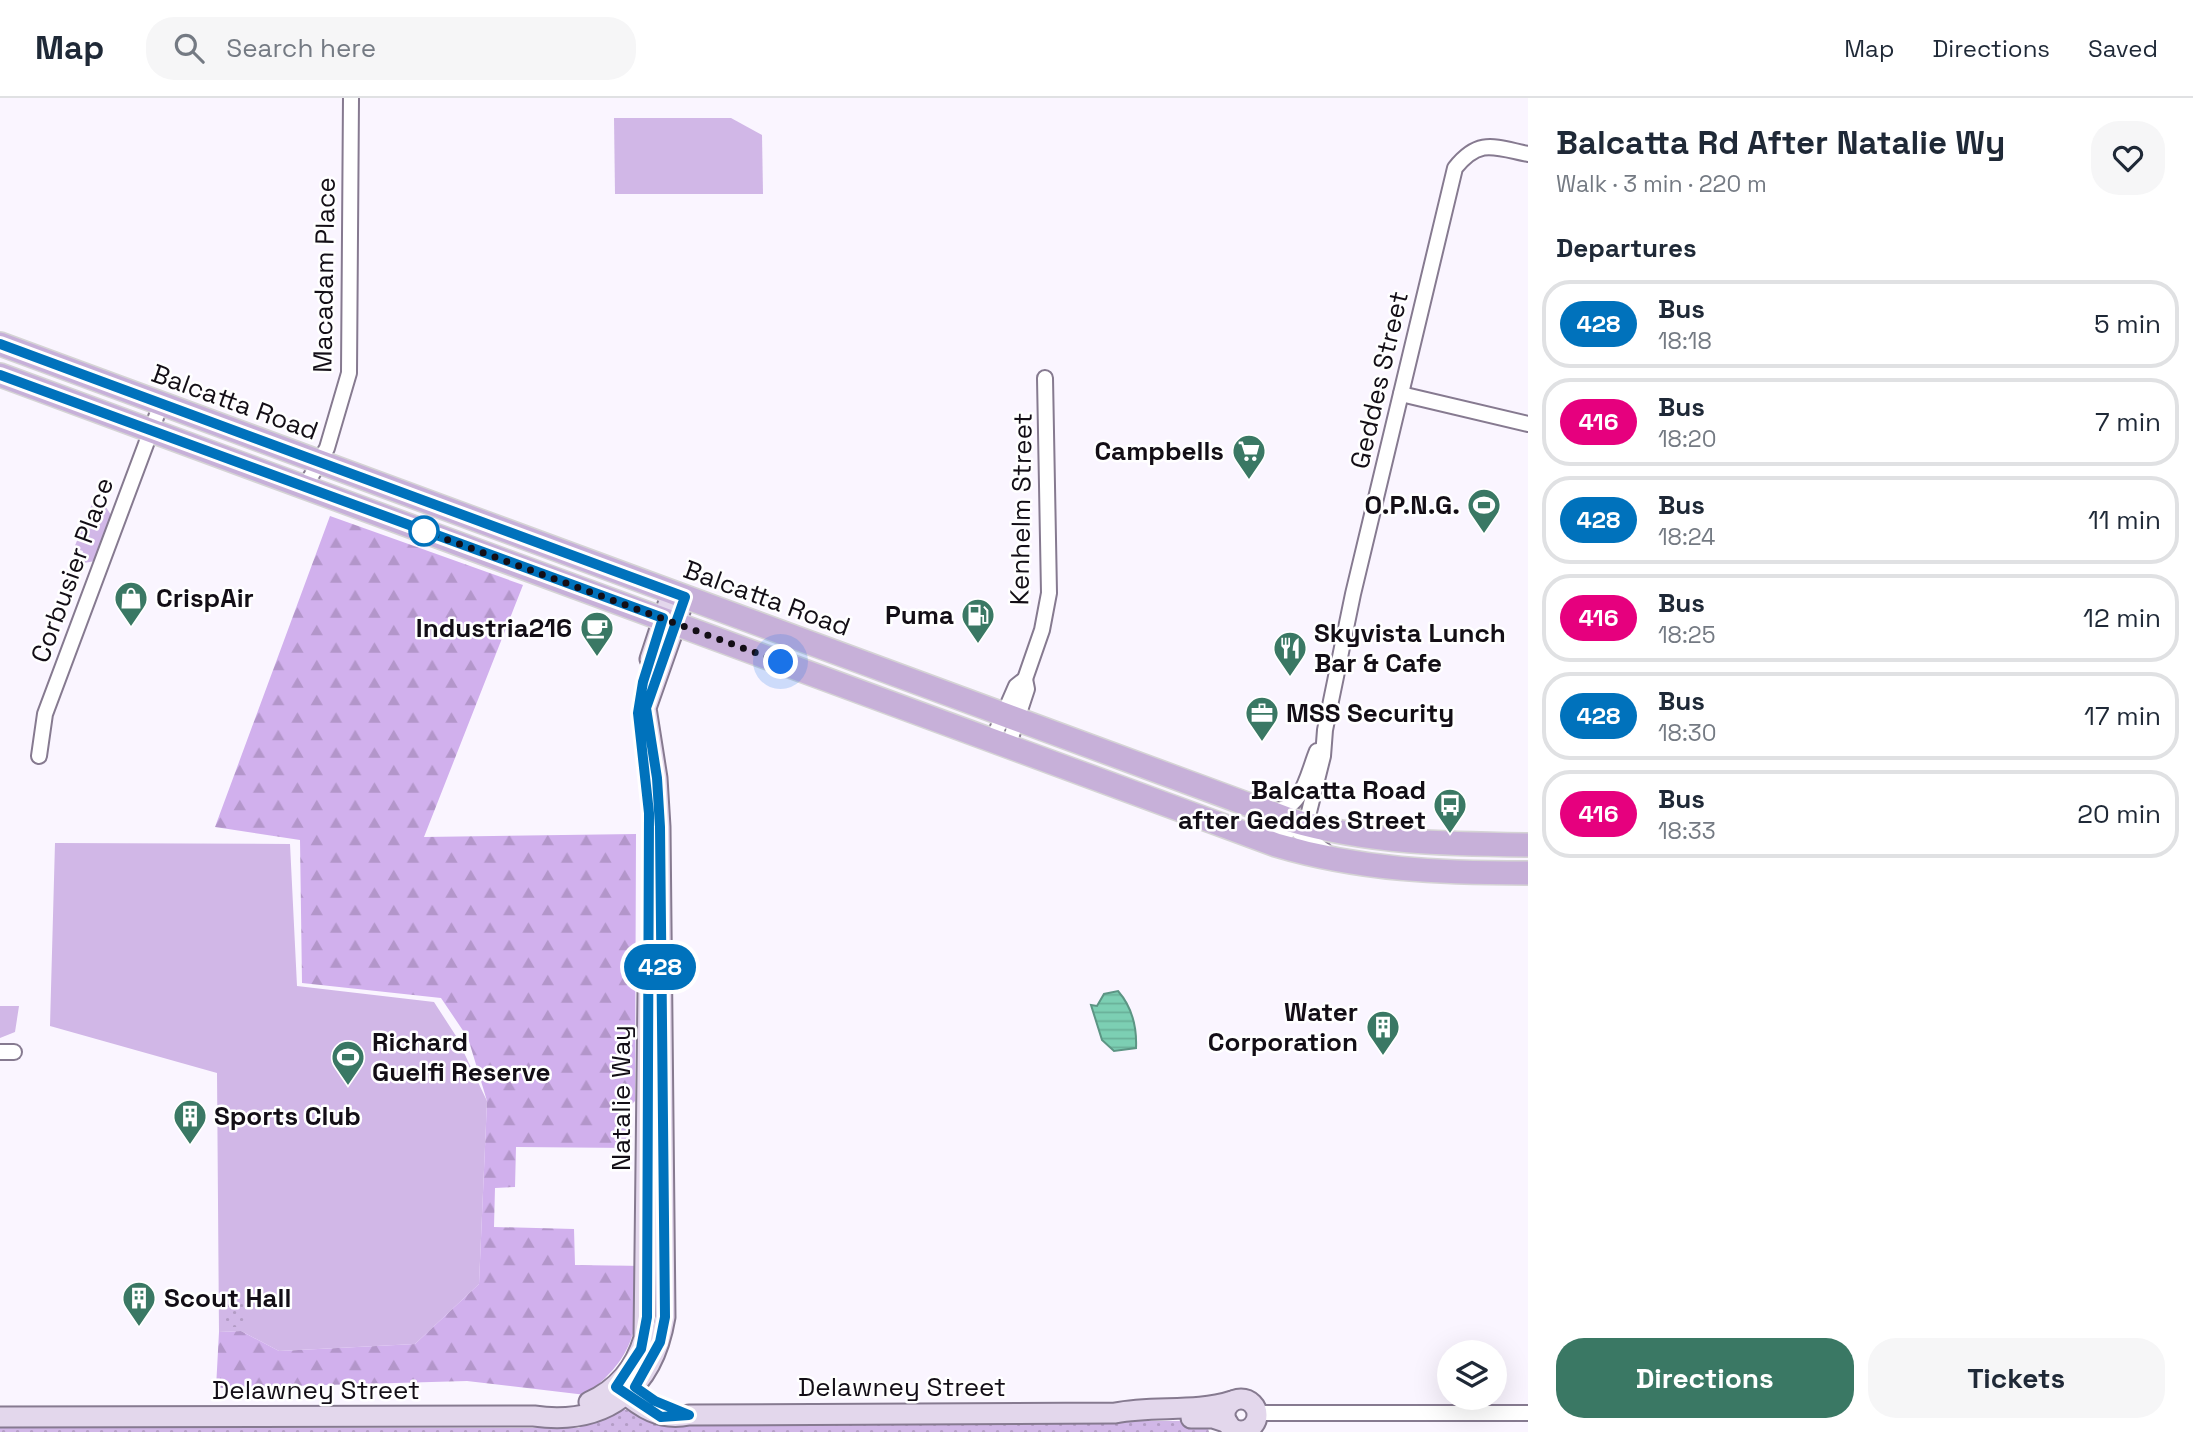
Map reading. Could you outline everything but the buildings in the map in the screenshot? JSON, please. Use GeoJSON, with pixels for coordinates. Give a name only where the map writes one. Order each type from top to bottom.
{"type":"FeatureCollection","features":[{"type":"Feature","properties":{"kind":"main road","name":"Balcatta Road"},"geometry":{"type":"LineString","coordinates":[[0,344],[1266,812],[1394,841],[1528,845]]}},
{"type":"Feature","properties":{"kind":"main road","name":"Balcatta Road"},"geometry":{"type":"LineString","coordinates":[[0,375],[1300,852],[1404,871],[1528,873]]}},
{"type":"Feature","properties":{"kind":"street","name":"Macadam Place"},"geometry":{"type":"LineString","coordinates":[[305,487],[319,463],[340,410],[350,367],[351,98]]}},
{"type":"Feature","properties":{"kind":"street","name":"Geddes Street"},"geometry":{"type":"LineString","coordinates":[[1304,820],[1353,594],[1455,168],[1469,151],[1491,146],[1528,154]]}},
{"type":"Feature","properties":{"kind":"street","name":"Kenhelm Street"},"geometry":{"type":"LineString","coordinates":[[1000,744],[1010,718],[1016,686],[1025,679],[1042,630],[1049,593],[1045,379]]}},
{"type":"Feature","properties":{"kind":"street"},"geometry":{"type":"LineString","coordinates":[[1401,394],[1528,424]]}},
{"type":"Feature","properties":{"kind":"street","name":"Corbusier Place"},"geometry":{"type":"LineString","coordinates":[[39,756],[45,714],[161,404]]}},
{"type":"Feature","properties":{"kind":"street","name":"Natalie Way"},"geometry":{"type":"LineString","coordinates":[[625,1387],[660,1342],[665,1317],[660,827],[657,778],[646,708],[679,595]]}},
{"type":"Feature","properties":{"kind":"street"},"geometry":{"type":"LineString","coordinates":[[1238,831],[1271,835],[1286,833],[1304,820]]}},
{"type":"Feature","properties":{"kind":"street"},"geometry":{"type":"LineString","coordinates":[[1304,820],[1299,832],[1311,844],[1349,863]]}},
{"type":"Feature","properties":{"kind":"street","name":"Delawney Street"},"geometry":{"type":"LineString","coordinates":[[0,1417],[577,1418],[601,1410],[625,1387],[661,1417],[1115,1413],[1133,1409],[1198,1409],[1232,1401]]}},
{"type":"Feature","properties":{"kind":"street"},"geometry":{"type":"LineString","coordinates":[[1249,1400],[1258,1413],[1256,1422],[1238,1429],[1226,1409],[1232,1401],[1249,1400]]}},
{"type":"Feature","properties":{"kind":"street","name":"Delawney Street"},"geometry":{"type":"LineString","coordinates":[[1115,1413],[1131,1417],[1213,1418],[1238,1429]]}},
{"type":"Feature","properties":{"kind":"street"},"geometry":{"type":"LineString","coordinates":[[1258,1413],[1528,1413]]}},
{"type":"Feature","properties":{"kind":"shaded area"},"geometry":{"type":"Polygon","coordinates":[[[614,118],[731,118],[762,135],[763,194],[615,194],[614,118]]]}},
{"type":"Feature","properties":{"kind":"shaded area"},"geometry":{"type":"Polygon","coordinates":[[[92,504],[106,507],[111,515],[95,561],[84,563],[80,560],[83,551],[74,548],[92,504]]]}},
{"type":"Feature","properties":{"kind":"shaded area","name":"Richard Guelfi Reserve"},"geometry":{"type":"Polygon","coordinates":[[[55,843],[290,844],[297,986],[434,1002],[456,1036],[487,1101],[479,1284],[415,1344],[279,1351],[241,1331],[219,1332],[217,1073],[50,1026],[55,843]]]}},
{"type":"Feature","properties":{"kind":"shaded area"},"geometry":{"type":"Polygon","coordinates":[[[1118,991],[1133,1017],[1136,1048],[1114,1051],[1102,1040],[1091,1005],[1097,1006],[1104,994],[1118,991]]]}},
{"type":"Feature","properties":{"kind":"shaded area"},"geometry":{"type":"Polygon","coordinates":[[[0,1006],[19,1006],[15,1032],[0,1038],[0,1006]]]}},
{"type":"Feature","properties":{"kind":"shaded area"},"geometry":{"type":"Polygon","coordinates":[[[245,1296],[246,1327],[226,1327],[225,1297],[245,1296]]]}},
{"type":"Feature","properties":{"kind":"shaded area"},"geometry":{"type":"Polygon","coordinates":[[[615,1408],[632,1411],[652,1421],[1206,1421],[1209,1432],[0,1432],[0,1422],[207,1428],[579,1428],[593,1414],[615,1408]]]}},
{"type":"Feature","properties":{"kind":"green space"},"geometry":{"type":"Polygon","coordinates":[[[330,516],[523,585],[424,837],[636,834],[635,1101],[631,1105],[631,1148],[516,1147],[515,1187],[495,1188],[494,1227],[574,1229],[575,1265],[644,1266],[632,1338],[616,1366],[586,1395],[467,1381],[216,1388],[219,1332],[241,1331],[279,1351],[415,1344],[479,1284],[487,1101],[468,1038],[441,998],[302,983],[300,840],[215,827],[330,516]]]}},
{"type":"Feature","properties":{"kind":"bus line","name":"428"},"geometry":{"type":"LineString","coordinates":[[0,344],[685,597],[653,681],[646,708],[657,778],[660,827],[665,1317],[660,1342],[635,1387],[664,1406],[689,1415],[661,1417],[616,1387],[641,1349],[647,1317],[649,813],[638,713],[643,682],[663,618],[0,375]]}},
{"type":"Feature","properties":{"kind":"place","name":"Campbells"},"geometry":{"type":"Point","coordinates":[1249,481]}},
{"type":"Feature","properties":{"kind":"place","name":"O.P.N.G."},"geometry":{"type":"Point","coordinates":[1484,535]}},
{"type":"Feature","properties":{"kind":"place","name":"CrispAir"},"geometry":{"type":"Point","coordinates":[131,628]}},
{"type":"Feature","properties":{"kind":"place","name":"Puma"},"geometry":{"type":"Point","coordinates":[978,645]}},
{"type":"Feature","properties":{"kind":"place","name":"Industria216"},"geometry":{"type":"Point","coordinates":[597,658]}},
{"type":"Feature","properties":{"kind":"place","name":"Skyvista Lunch Bar & Cafe"},"geometry":{"type":"Point","coordinates":[1290,678]}},
{"type":"Feature","properties":{"kind":"place","name":"MSS Security"},"geometry":{"type":"Point","coordinates":[1262,743]}},
{"type":"Feature","properties":{"kind":"place","name":"Balcatta Road after Geddes Street"},"geometry":{"type":"Point","coordinates":[1450,835]}},
{"type":"Feature","properties":{"kind":"place","name":"Water Corporation"},"geometry":{"type":"Point","coordinates":[1383,1057]}},
{"type":"Feature","properties":{"kind":"place","name":"Richard Guelfi Reserve"},"geometry":{"type":"Point","coordinates":[348,1087]}},
{"type":"Feature","properties":{"kind":"place","name":"Sports Club"},"geometry":{"type":"Point","coordinates":[190,1146]}},
{"type":"Feature","properties":{"kind":"place","name":"Scout Hall"},"geometry":{"type":"Point","coordinates":[139,1328]}},
{"type":"Feature","properties":{"kind":"route"},"geometry":{"type":"LineString","coordinates":[[424,531],[781,662]]}}]}
